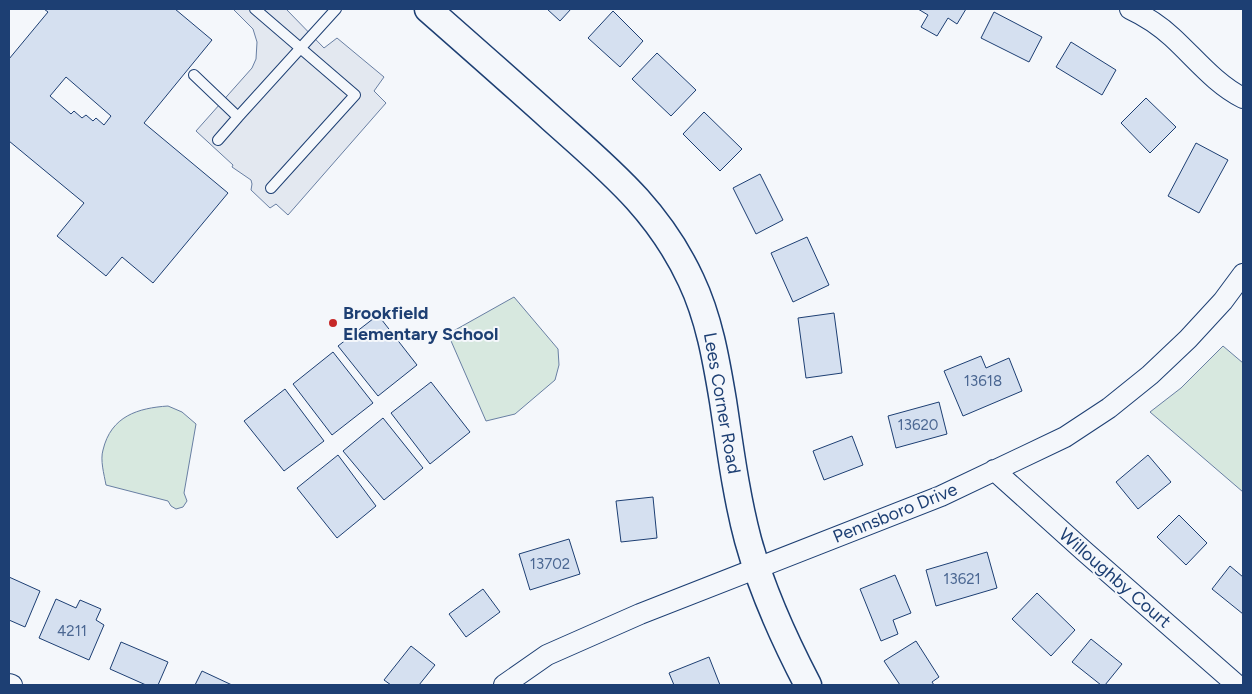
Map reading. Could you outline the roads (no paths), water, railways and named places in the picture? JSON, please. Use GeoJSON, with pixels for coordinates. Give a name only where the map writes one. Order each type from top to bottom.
{"type":"FeatureCollection","features":[{"type":"Feature","properties":{"kind":"street","name":"Lees Corner Road"},"geometry":{"type":"LineString","coordinates":[[428,9],[633,193],[651,213],[676,250],[693,282],[710,331],[748,540],[765,594],[808,685]]}},
{"type":"Feature","properties":{"kind":"street"},"geometry":{"type":"LineString","coordinates":[[1130,9],[1171,36],[1213,78],[1243,98]]}},
{"type":"Feature","properties":{"kind":"street","name":"Pennsboro Drive"},"geometry":{"type":"LineString","coordinates":[[504,685],[547,655],[640,614],[941,496],[1065,437],[1116,402],[1150,375],[1188,339],[1223,301],[1243,274]]}},
{"type":"Feature","properties":{"kind":"street","name":"Willoughby Court"},"geometry":{"type":"LineString","coordinates":[[994,470],[1237,685]]}},
{"type":"Feature","properties":{"kind":"lane"},"geometry":{"type":"LineString","coordinates":[[255,9],[355,95],[271,188]]}},
{"type":"Feature","properties":{"kind":"lane"},"geometry":{"type":"LineString","coordinates":[[218,140],[336,9]]}},
{"type":"Feature","properties":{"kind":"lane"},"geometry":{"type":"LineString","coordinates":[[194,75],[238,117]]}},
{"type":"Feature","properties":{"kind":"place","name":"Brookfield Elementary School"},"geometry":{"type":"Point","coordinates":[333,323]}}]}
